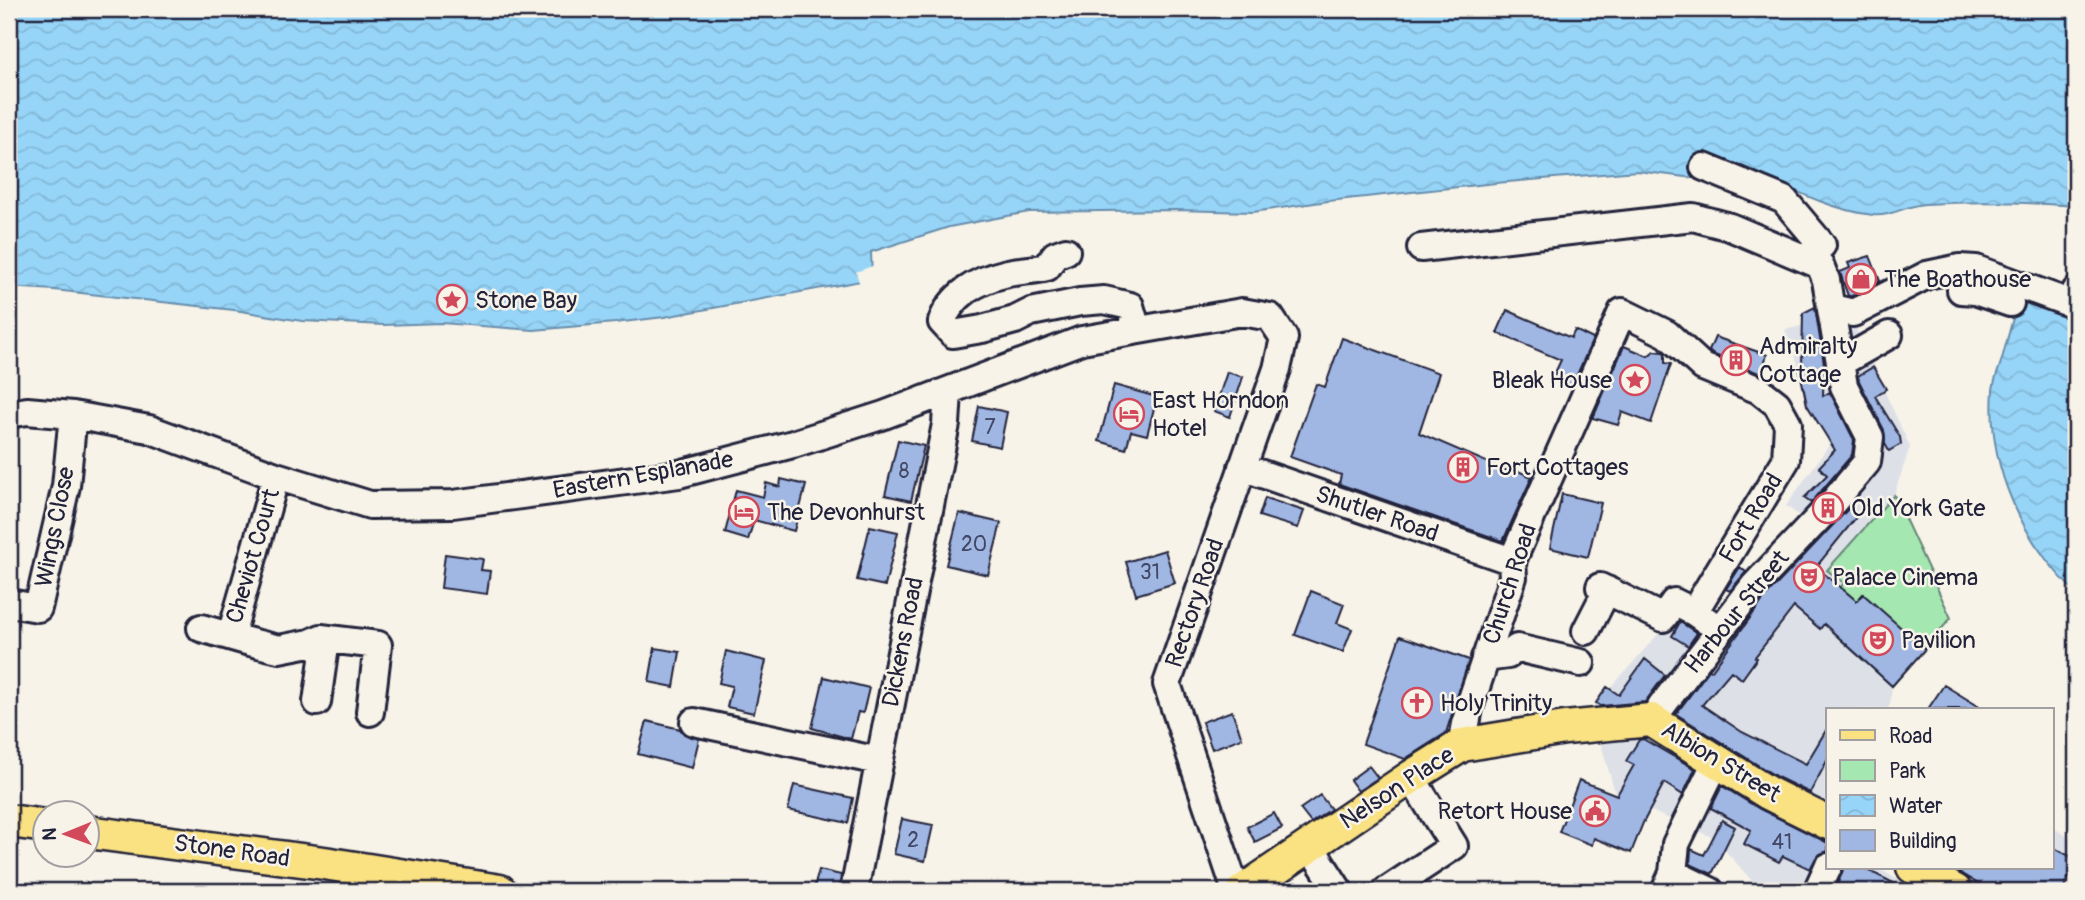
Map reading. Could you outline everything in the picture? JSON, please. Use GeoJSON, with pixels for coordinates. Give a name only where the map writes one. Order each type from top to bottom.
{"type":"FeatureCollection","features":[{"type":"Feature","properties":{"kind":"main road","name":"Nelson Place"},"geometry":{"type":"LineString","coordinates":[[1243,891],[1410,777],[1462,745],[1565,728],[1651,720]]}},
{"type":"Feature","properties":{"kind":"main road","name":"Albion Street"},"geometry":{"type":"LineString","coordinates":[[1651,720],[1768,793],[1826,822]]}},
{"type":"Feature","properties":{"kind":"main road"},"geometry":{"type":"LineString","coordinates":[[9,821],[32,824]]}},
{"type":"Feature","properties":{"kind":"main road","name":"Stone Road"},"geometry":{"type":"LineString","coordinates":[[102,834],[324,863],[500,891]]}},
{"type":"Feature","properties":{"kind":"main road"},"geometry":{"type":"LineString","coordinates":[[1916,869],[1955,891]]}},
{"type":"Feature","properties":{"kind":"street"},"geometry":{"type":"LineString","coordinates":[[1704,167],[1783,200],[1821,255]]}},
{"type":"Feature","properties":{"kind":"street"},"geometry":{"type":"LineString","coordinates":[[1421,248],[1693,217],[1821,255]]}},
{"type":"Feature","properties":{"kind":"street"},"geometry":{"type":"LineString","coordinates":[[1066,251],[1055,255],[1047,267],[1004,274],[970,288],[950,304],[942,322],[953,334],[1015,320],[1031,312],[1104,300],[1129,306],[1136,330]]}},
{"type":"Feature","properties":{"kind":"street","name":"Harbour Street"},"geometry":{"type":"LineString","coordinates":[[1651,720],[1754,586],[1828,508],[1867,462],[1870,437],[1844,386],[1821,255]]}},
{"type":"Feature","properties":{"kind":"street"},"geometry":{"type":"LineString","coordinates":[[1960,268],[1961,290],[1975,291],[2010,303]]}},
{"type":"Feature","properties":{"kind":"street"},"geometry":{"type":"LineString","coordinates":[[1832,308],[1853,313],[1927,275],[1960,268],[1976,269],[2072,304],[2076,291]]}},
{"type":"Feature","properties":{"kind":"street","name":"Eastern Esplanade"},"geometry":{"type":"LineString","coordinates":[[9,414],[27,411],[73,415],[149,429],[275,476],[370,505],[453,504],[679,474],[793,444],[884,415],[1082,340],[1242,312],[1270,317]]}},
{"type":"Feature","properties":{"kind":"street","name":"Church Road"},"geometry":{"type":"LineString","coordinates":[[1462,745],[1469,708],[1514,577],[1512,561],[1622,312]]}},
{"type":"Feature","properties":{"kind":"street","name":"Fort Road"},"geometry":{"type":"LineString","coordinates":[[1622,312],[1667,334],[1703,367],[1759,390],[1777,404],[1788,424],[1786,460],[1694,612]]}},
{"type":"Feature","properties":{"kind":"street","name":"Rectory Road"},"geometry":{"type":"LineString","coordinates":[[1236,891],[1167,684],[1277,369],[1283,338],[1270,317]]}},
{"type":"Feature","properties":{"kind":"street"},"geometry":{"type":"LineString","coordinates":[[1840,363],[1889,335]]}},
{"type":"Feature","properties":{"kind":"street","name":"Dickens Road"},"geometry":{"type":"LineString","coordinates":[[854,891],[946,424],[948,392]]}},
{"type":"Feature","properties":{"kind":"street","name":"Wings Close"},"geometry":{"type":"LineString","coordinates":[[9,603],[38,608],[66,486],[73,415]]}},
{"type":"Feature","properties":{"kind":"street","name":"Shutler Road"},"geometry":{"type":"LineString","coordinates":[[1242,467],[1512,561]]}},
{"type":"Feature","properties":{"kind":"street","name":"Cheviot Court"},"geometry":{"type":"LineString","coordinates":[[231,635],[275,476]]}},
{"type":"Feature","properties":{"kind":"street"},"geometry":{"type":"LineString","coordinates":[[1586,631],[1604,588],[1663,618],[1674,602],[1720,629]]}},
{"type":"Feature","properties":{"kind":"street","name":"Cheviot Court"},"geometry":{"type":"LineString","coordinates":[[201,628],[279,649],[318,641],[378,645],[370,712]]}},
{"type":"Feature","properties":{"kind":"street"},"geometry":{"type":"LineString","coordinates":[[317,702],[318,641]]}},
{"type":"Feature","properties":{"kind":"street"},"geometry":{"type":"LineString","coordinates":[[1485,658],[1508,655],[1517,648],[1581,663]]}},
{"type":"Feature","properties":{"kind":"street"},"geometry":{"type":"LineString","coordinates":[[694,722],[879,761]]}},
{"type":"Feature","properties":{"kind":"street"},"geometry":{"type":"LineString","coordinates":[[1710,891],[1669,882],[1676,844],[1716,762]]}},
{"type":"Feature","properties":{"kind":"street"},"geometry":{"type":"LineString","coordinates":[[1386,891],[1454,846],[1410,777]]}},
{"type":"Feature","properties":{"kind":"street"},"geometry":{"type":"LineString","coordinates":[[1310,846],[1339,891]]}},
{"type":"Feature","properties":{"kind":"street"},"geometry":{"type":"LineString","coordinates":[[1816,891],[1827,869]]}},
{"type":"Feature","properties":{"kind":"shaded area"},"geometry":{"type":"Polygon","coordinates":[[[1828,319],[1853,322],[1910,447],[1894,495],[1951,618],[1892,686],[1888,708],[1826,708],[1826,807],[1812,828],[1826,837],[1826,869],[1879,869],[1917,891],[1761,891],[1714,838],[1616,796],[1591,710],[1674,616],[1723,644],[1802,549],[1805,520],[1786,506],[1829,445],[1785,330],[1828,319]]]}},
{"type":"Feature","properties":{"kind":"shaded area"},"geometry":{"type":"Polygon","coordinates":[[[2054,828],[2076,842],[2076,891],[2005,891],[2019,869],[2054,869],[2054,828]]]}},
{"type":"Feature","properties":{"kind":"green space"},"geometry":{"type":"Polygon","coordinates":[[[1894,495],[1951,618],[1892,686],[1830,630],[1852,606],[1836,593],[1844,583],[1827,570],[1894,495]]]}},
{"type":"Feature","properties":{"kind":"water"},"geometry":{"type":"Polygon","coordinates":[[[9,9],[2076,9],[2076,206],[2001,202],[1944,203],[1918,205],[1873,215],[1822,202],[1742,166],[1726,182],[1637,171],[1496,183],[1253,212],[1029,212],[949,227],[871,252],[872,279],[664,317],[615,323],[534,330],[441,323],[384,325],[302,321],[234,310],[9,287],[9,9]]]}},
{"type":"Feature","properties":{"kind":"water"},"geometry":{"type":"Polygon","coordinates":[[[2021,291],[2076,322],[2076,593],[2039,550],[2024,526],[2002,474],[1996,446],[1994,386],[2021,291]]]}},
{"type":"Feature","properties":{"kind":"pier"},"geometry":{"type":"Polygon","coordinates":[[[875,265],[876,280],[860,285],[856,272],[875,265]]]}},
{"type":"Feature","properties":{"kind":"building","name":"The Boathouse"},"geometry":{"type":"Polygon","coordinates":[[[1870,256],[1880,281],[1848,296],[1840,272],[1850,268],[1848,263],[1870,256]]]}},
{"type":"Feature","properties":{"kind":"building"},"geometry":{"type":"Polygon","coordinates":[[[1815,307],[1824,364],[1823,396],[1830,392],[1854,440],[1852,455],[1811,503],[1804,498],[1827,475],[1819,467],[1835,450],[1807,405],[1799,367],[1802,368],[1803,313],[1815,307]]]}},
{"type":"Feature","properties":{"kind":"building"},"geometry":{"type":"Polygon","coordinates":[[[1507,310],[1571,338],[1575,330],[1593,339],[1572,386],[1553,377],[1561,360],[1497,333],[1507,310]]]}},
{"type":"Feature","properties":{"kind":"building","name":"Admiralty Cottage"},"geometry":{"type":"Polygon","coordinates":[[[1715,337],[1767,355],[1761,374],[1712,354],[1709,351],[1715,337]]]}},
{"type":"Feature","properties":{"kind":"building"},"geometry":{"type":"Polygon","coordinates":[[[1342,338],[1439,373],[1419,433],[1507,471],[1509,467],[1532,477],[1503,541],[1339,484],[1341,475],[1290,457],[1316,384],[1325,387],[1342,338]]]}},
{"type":"Feature","properties":{"kind":"building"},"geometry":{"type":"Polygon","coordinates":[[[1624,346],[1648,356],[1654,351],[1663,352],[1665,363],[1671,364],[1651,423],[1622,412],[1618,425],[1593,418],[1624,346]]]}},
{"type":"Feature","properties":{"kind":"building"},"geometry":{"type":"Polygon","coordinates":[[[1873,367],[1886,389],[1875,396],[1900,437],[1901,444],[1889,451],[1885,444],[1884,430],[1858,376],[1873,367]]]}},
{"type":"Feature","properties":{"kind":"building"},"geometry":{"type":"Polygon","coordinates":[[[1227,372],[1243,377],[1230,417],[1214,411],[1227,372]]]}},
{"type":"Feature","properties":{"kind":"building","name":"East Horndon Hotel"},"geometry":{"type":"Polygon","coordinates":[[[1114,385],[1157,397],[1147,435],[1131,431],[1126,449],[1099,441],[1114,385]]]}},
{"type":"Feature","properties":{"kind":"building"},"geometry":{"type":"Polygon","coordinates":[[[979,406],[1007,412],[1000,447],[972,441],[979,406]]]}},
{"type":"Feature","properties":{"kind":"building"},"geometry":{"type":"Polygon","coordinates":[[[898,440],[924,446],[911,501],[885,495],[898,440]]]}},
{"type":"Feature","properties":{"kind":"building"},"geometry":{"type":"Polygon","coordinates":[[[781,479],[806,485],[794,531],[754,520],[748,540],[725,533],[736,490],[763,497],[766,483],[780,487],[781,479]]]}},
{"type":"Feature","properties":{"kind":"building"},"geometry":{"type":"Polygon","coordinates":[[[1562,494],[1601,503],[1588,557],[1550,548],[1562,494]]]}},
{"type":"Feature","properties":{"kind":"building"},"geometry":{"type":"Polygon","coordinates":[[[1265,498],[1304,511],[1298,528],[1259,516],[1265,498]]]}},
{"type":"Feature","properties":{"kind":"building"},"geometry":{"type":"Polygon","coordinates":[[[1850,507],[1858,515],[1816,567],[1857,601],[1863,594],[1925,649],[1892,686],[1824,624],[1820,629],[1794,607],[1755,657],[1757,658],[1742,679],[1731,671],[1702,705],[1742,732],[1806,764],[1826,730],[1826,763],[1810,793],[1777,777],[1676,714],[1766,596],[1850,507]]]}},
{"type":"Feature","properties":{"kind":"building"},"geometry":{"type":"Polygon","coordinates":[[[959,513],[1001,523],[988,575],[946,565],[959,513]]]}},
{"type":"Feature","properties":{"kind":"building"},"geometry":{"type":"Polygon","coordinates":[[[870,526],[898,532],[885,586],[857,580],[870,526]]]}},
{"type":"Feature","properties":{"kind":"building"},"geometry":{"type":"Polygon","coordinates":[[[1165,550],[1175,583],[1136,595],[1126,562],[1165,550]]]}},
{"type":"Feature","properties":{"kind":"building"},"geometry":{"type":"Polygon","coordinates":[[[445,554],[483,559],[481,570],[490,571],[487,594],[441,588],[445,554]]]}},
{"type":"Feature","properties":{"kind":"building"},"geometry":{"type":"Polygon","coordinates":[[[1740,567],[1746,572],[1730,591],[1726,589],[1740,567]]]}},
{"type":"Feature","properties":{"kind":"building"},"geometry":{"type":"Polygon","coordinates":[[[1311,591],[1344,604],[1337,623],[1352,629],[1343,652],[1295,635],[1311,591]]]}},
{"type":"Feature","properties":{"kind":"building"},"geometry":{"type":"Polygon","coordinates":[[[1680,622],[1697,633],[1688,646],[1672,636],[1680,622]]]}},
{"type":"Feature","properties":{"kind":"building","name":"Holy Trinity"},"geometry":{"type":"Polygon","coordinates":[[[1400,636],[1469,660],[1446,733],[1405,759],[1363,744],[1400,636]]]}},
{"type":"Feature","properties":{"kind":"building"},"geometry":{"type":"Polygon","coordinates":[[[655,648],[680,652],[674,687],[649,682],[655,648]]]}},
{"type":"Feature","properties":{"kind":"building"},"geometry":{"type":"Polygon","coordinates":[[[726,651],[766,661],[754,713],[727,707],[732,686],[719,683],[726,651]]]}},
{"type":"Feature","properties":{"kind":"building"},"geometry":{"type":"Polygon","coordinates":[[[1645,659],[1665,675],[1645,702],[1601,706],[1596,703],[1607,687],[1619,695],[1645,659]]]}},
{"type":"Feature","properties":{"kind":"building"},"geometry":{"type":"Polygon","coordinates":[[[824,677],[869,688],[863,713],[858,712],[851,739],[812,728],[824,677]]]}},
{"type":"Feature","properties":{"kind":"building"},"geometry":{"type":"Polygon","coordinates":[[[1944,685],[1981,708],[1929,708],[1944,685]]]}},
{"type":"Feature","properties":{"kind":"building"},"geometry":{"type":"Polygon","coordinates":[[[1232,711],[1242,738],[1212,749],[1202,722],[1232,711]]]}},
{"type":"Feature","properties":{"kind":"building"},"geometry":{"type":"Polygon","coordinates":[[[647,721],[680,729],[684,734],[699,739],[692,768],[638,754],[647,721]]]}},
{"type":"Feature","properties":{"kind":"building"},"geometry":{"type":"Polygon","coordinates":[[[1643,739],[1695,769],[1683,795],[1664,783],[1631,853],[1594,838],[1592,845],[1559,832],[1579,780],[1617,795],[1634,765],[1626,761],[1639,740],[1643,739]]]}},
{"type":"Feature","properties":{"kind":"building"},"geometry":{"type":"Polygon","coordinates":[[[1369,766],[1378,778],[1358,791],[1350,780],[1369,766]]]}},
{"type":"Feature","properties":{"kind":"building"},"geometry":{"type":"Polygon","coordinates":[[[794,785],[853,798],[848,823],[788,810],[794,785]]]}},
{"type":"Feature","properties":{"kind":"building"},"geometry":{"type":"Polygon","coordinates":[[[1722,786],[1760,809],[1826,842],[1826,852],[1818,855],[1810,869],[1783,856],[1779,862],[1744,844],[1751,830],[1711,808],[1722,786]]]}},
{"type":"Feature","properties":{"kind":"building"},"geometry":{"type":"Polygon","coordinates":[[[1320,795],[1331,809],[1311,823],[1300,809],[1320,795]]]}},
{"type":"Feature","properties":{"kind":"building"},"geometry":{"type":"Polygon","coordinates":[[[1274,813],[1282,828],[1255,842],[1247,827],[1274,813]]]}},
{"type":"Feature","properties":{"kind":"building"},"geometry":{"type":"Polygon","coordinates":[[[902,819],[933,825],[925,861],[894,854],[902,819]]]}},
{"type":"Feature","properties":{"kind":"building"},"geometry":{"type":"Polygon","coordinates":[[[1722,820],[1735,827],[1712,874],[1690,864],[1691,849],[1704,855],[1722,820]]]}},
{"type":"Feature","properties":{"kind":"building"},"geometry":{"type":"Polygon","coordinates":[[[2054,848],[2076,859],[2062,891],[1990,891],[1953,869],[2054,869],[2054,848]]]}},
{"type":"Feature","properties":{"kind":"building"},"geometry":{"type":"Polygon","coordinates":[[[1843,869],[1866,869],[1909,891],[1835,891],[1843,869]]]}},
{"type":"Feature","properties":{"kind":"building"},"geometry":{"type":"Polygon","coordinates":[[[819,870],[841,875],[839,891],[813,891],[819,870]]]}},
{"type":"Feature","properties":{"kind":"place","name":"The Boathouse"},"geometry":{"type":"Point","coordinates":[1861,279]}},
{"type":"Feature","properties":{"kind":"place","name":"Stone Bay"},"geometry":{"type":"Point","coordinates":[452,300]}},
{"type":"Feature","properties":{"kind":"place","name":"Admiralty Cottage"},"geometry":{"type":"Point","coordinates":[1736,360]}},
{"type":"Feature","properties":{"kind":"place","name":"Bleak House"},"geometry":{"type":"Point","coordinates":[1635,380]}},
{"type":"Feature","properties":{"kind":"place","name":"East Horndon Hotel"},"geometry":{"type":"Point","coordinates":[1129,414]}},
{"type":"Feature","properties":{"kind":"place","name":"Fort Cottages"},"geometry":{"type":"Point","coordinates":[1463,467]}},
{"type":"Feature","properties":{"kind":"place","name":"Old York Gate"},"geometry":{"type":"Point","coordinates":[1828,508]}},
{"type":"Feature","properties":{"kind":"place","name":"The Devonhurst"},"geometry":{"type":"Point","coordinates":[744,512]}},
{"type":"Feature","properties":{"kind":"place","name":"Palace Cinema"},"geometry":{"type":"Point","coordinates":[1809,577]}},
{"type":"Feature","properties":{"kind":"place","name":"Pavilion"},"geometry":{"type":"Point","coordinates":[1878,640]}},
{"type":"Feature","properties":{"kind":"place","name":"Holy Trinity"},"geometry":{"type":"Point","coordinates":[1417,703]}},
{"type":"Feature","properties":{"kind":"place","name":"Retort House"},"geometry":{"type":"Point","coordinates":[1595,811]}}]}
